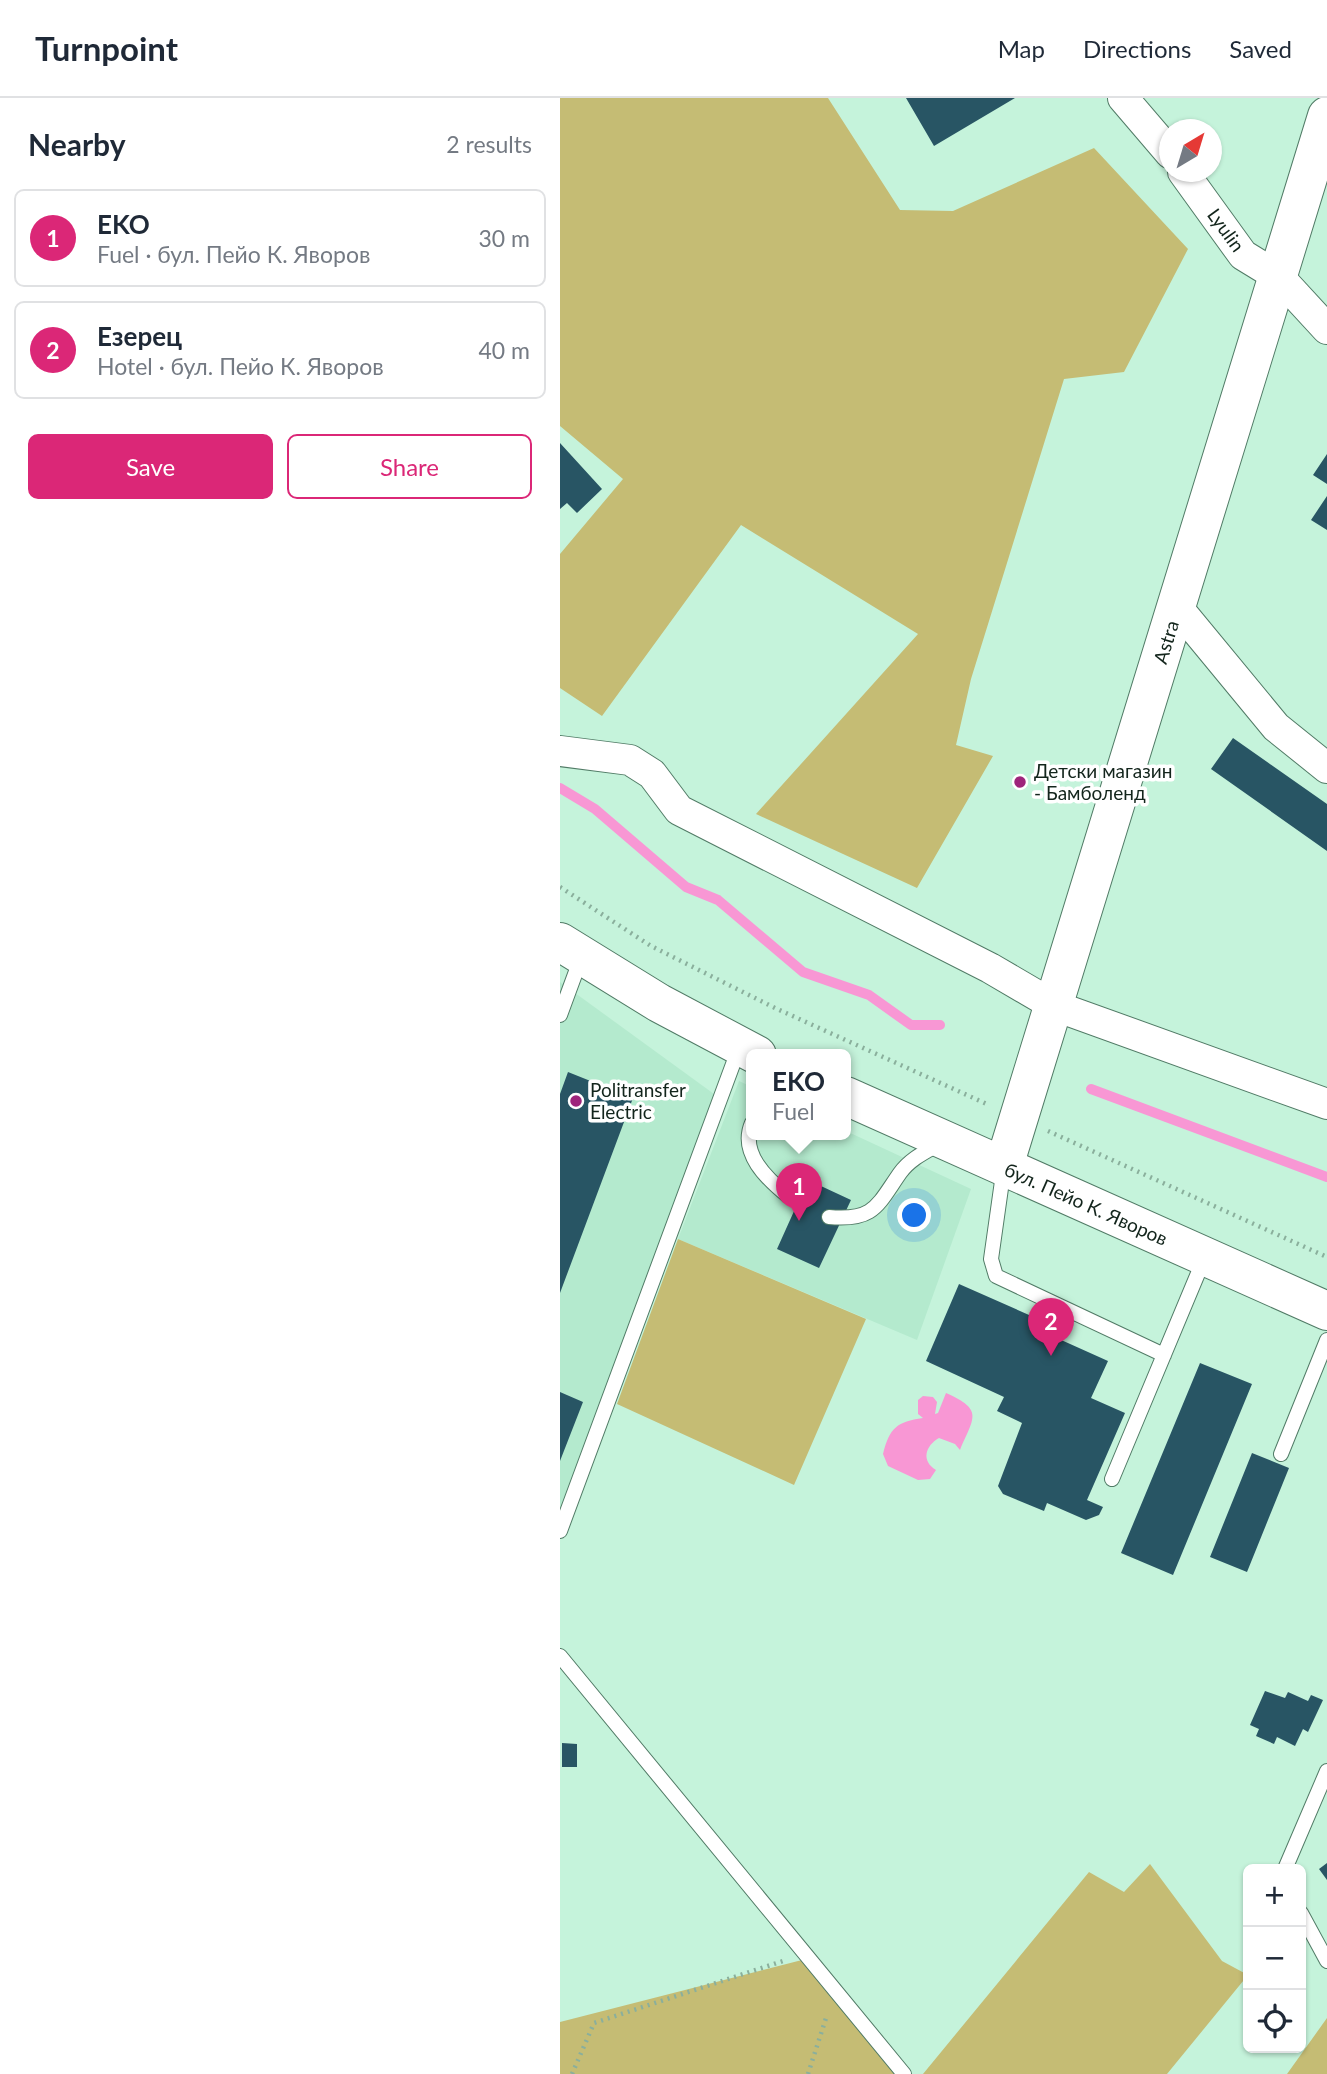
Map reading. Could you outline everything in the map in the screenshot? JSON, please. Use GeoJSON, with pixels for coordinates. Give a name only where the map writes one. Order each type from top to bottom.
{"type":"FeatureCollection","features":[{"type":"Feature","properties":{"kind":"street"},"geometry":{"type":"LineString","coordinates":[[1123,98],[1159,140]]}},
{"type":"Feature","properties":{"kind":"street","name":"Astra"},"geometry":{"type":"LineString","coordinates":[[1004,1166],[1327,116]]}},
{"type":"Feature","properties":{"kind":"street","name":"Lyulin"},"geometry":{"type":"LineString","coordinates":[[1190,182],[1243,256],[1279,277],[1327,330]]}},
{"type":"Feature","properties":{"kind":"street"},"geometry":{"type":"LineString","coordinates":[[1177,607],[1276,727],[1327,768]]}},
{"type":"Feature","properties":{"kind":"street"},"geometry":{"type":"LineString","coordinates":[[560,751],[630,760],[652,774],[679,810],[989,968],[1055,1006],[1327,1104]]}},
{"type":"Feature","properties":{"kind":"street"},"geometry":{"type":"LineString","coordinates":[[571,949],[659,1003],[746,1049]]}},
{"type":"Feature","properties":{"kind":"street","name":"бул. Пейо К. Яворов"},"geometry":{"type":"LineString","coordinates":[[851,1098],[1327,1311]]}},
{"type":"Feature","properties":{"kind":"lane"},"geometry":{"type":"LineString","coordinates":[[560,1013],[571,949]]}},
{"type":"Feature","properties":{"kind":"lane"},"geometry":{"type":"LineString","coordinates":[[560,1531],[746,1055]]}},
{"type":"Feature","properties":{"kind":"lane"},"geometry":{"type":"LineString","coordinates":[[751,1140],[750,1148],[760,1170],[788,1196]]}},
{"type":"Feature","properties":{"kind":"lane"},"geometry":{"type":"LineString","coordinates":[[829,1217],[848,1219],[867,1215],[885,1200],[901,1171],[916,1157],[946,1141]]}},
{"type":"Feature","properties":{"kind":"lane"},"geometry":{"type":"LineString","coordinates":[[1004,1166],[991,1259],[996,1276],[1164,1355]]}},
{"type":"Feature","properties":{"kind":"lane"},"geometry":{"type":"LineString","coordinates":[[1112,1479],[1205,1258]]}},
{"type":"Feature","properties":{"kind":"lane"},"geometry":{"type":"LineString","coordinates":[[1281,1454],[1327,1340]]}},
{"type":"Feature","properties":{"kind":"lane"},"geometry":{"type":"LineString","coordinates":[[560,1656],[904,2074]]}},
{"type":"Feature","properties":{"kind":"lane"},"geometry":{"type":"LineString","coordinates":[[1287,1864],[1327,1771]]}},
{"type":"Feature","properties":{"kind":"lane"},"geometry":{"type":"LineString","coordinates":[[1306,1922],[1327,1961]]}},
{"type":"Feature","properties":{"kind":"path"},"geometry":{"type":"LineString","coordinates":[[560,887],[676,958],[775,1008],[1327,1257]]}},
{"type":"Feature","properties":{"kind":"path"},"geometry":{"type":"LineString","coordinates":[[572,2074],[587,2034],[599,2020],[806,1954]]}},
{"type":"Feature","properties":{"kind":"path"},"geometry":{"type":"LineString","coordinates":[[808,2074],[835,1990]]}},
{"type":"Feature","properties":{"kind":"shaded area"},"geometry":{"type":"Polygon","coordinates":[[[560,98],[828,98],[900,210],[953,211],[1094,148],[1188,249],[1124,372],[1064,379],[971,679],[956,745],[993,756],[917,888],[756,814],[918,634],[741,525],[602,716],[560,688],[560,554],[623,479],[560,426],[560,98]]]}},
{"type":"Feature","properties":{"kind":"shaded area"},"geometry":{"type":"Polygon","coordinates":[[[560,982],[714,1094],[708,1130],[560,1523],[560,982]]]}},
{"type":"Feature","properties":{"kind":"shaded area"},"geometry":{"type":"Polygon","coordinates":[[[739,1081],[746,1084],[746,1140],[851,1140],[851,1133],[971,1189],[917,1340],[678,1239],[739,1081]]]}},
{"type":"Feature","properties":{"kind":"shaded area"},"geometry":{"type":"Polygon","coordinates":[[[678,1239],[866,1319],[794,1485],[617,1404],[678,1239]]]}},
{"type":"Feature","properties":{"kind":"shaded area"},"geometry":{"type":"Polygon","coordinates":[[[946,1393],[966,1404],[973,1415],[960,1450],[955,1444],[939,1438],[934,1441],[927,1454],[928,1462],[936,1470],[930,1479],[918,1480],[888,1466],[883,1454],[892,1432],[901,1424],[923,1418],[918,1414],[918,1400],[923,1396],[933,1397],[937,1402],[935,1414],[938,1413],[946,1393]]]}},
{"type":"Feature","properties":{"kind":"shaded area"},"geometry":{"type":"Polygon","coordinates":[[[1150,1864],[1222,1961],[1243,1972],[1243,1981],[1167,2074],[923,2074],[1089,1872],[1124,1892],[1150,1864]]]}},
{"type":"Feature","properties":{"kind":"shaded area"},"geometry":{"type":"Polygon","coordinates":[[[802,1960],[898,2074],[560,2074],[560,2022],[802,1960]]]}},
{"type":"Feature","properties":{"kind":"shaded area"},"geometry":{"type":"Polygon","coordinates":[[[1327,2018],[1327,2074],[1287,2074],[1302,2053],[1306,2053],[1306,2047],[1327,2018]]]}},
{"type":"Feature","properties":{"kind":"building"},"geometry":{"type":"Polygon","coordinates":[[[906,98],[1015,98],[934,146],[906,98]]]}},
{"type":"Feature","properties":{"kind":"building"},"geometry":{"type":"Polygon","coordinates":[[[560,443],[602,489],[577,513],[567,503],[560,509],[560,443]]]}},
{"type":"Feature","properties":{"kind":"building"},"geometry":{"type":"Polygon","coordinates":[[[1327,454],[1327,484],[1313,475],[1327,454]]]}},
{"type":"Feature","properties":{"kind":"building"},"geometry":{"type":"Polygon","coordinates":[[[1327,496],[1327,530],[1311,520],[1327,496]]]}},
{"type":"Feature","properties":{"kind":"building"},"geometry":{"type":"Polygon","coordinates":[[[1233,738],[1327,804],[1327,851],[1211,769],[1233,738]]]}},
{"type":"Feature","properties":{"kind":"building"},"geometry":{"type":"Polygon","coordinates":[[[568,1072],[633,1098],[560,1293],[560,1094],[568,1072]]]}},
{"type":"Feature","properties":{"kind":"building"},"geometry":{"type":"Polygon","coordinates":[[[808,1180],[851,1200],[819,1268],[777,1249],[808,1180]]]}},
{"type":"Feature","properties":{"kind":"building"},"geometry":{"type":"Polygon","coordinates":[[[959,1284],[1063,1330],[1059,1339],[1108,1361],[1091,1398],[1125,1413],[1087,1500],[1103,1507],[1099,1515],[1086,1520],[1047,1503],[1044,1511],[1003,1494],[998,1486],[1022,1423],[997,1411],[1004,1397],[926,1361],[959,1284]]]}},
{"type":"Feature","properties":{"kind":"building"},"geometry":{"type":"Polygon","coordinates":[[[1200,1363],[1252,1384],[1173,1575],[1121,1553],[1200,1363]]]}},
{"type":"Feature","properties":{"kind":"building"},"geometry":{"type":"Polygon","coordinates":[[[560,1392],[583,1402],[560,1461],[560,1392]]]}},
{"type":"Feature","properties":{"kind":"building"},"geometry":{"type":"Polygon","coordinates":[[[1252,1453],[1289,1468],[1247,1572],[1210,1557],[1252,1453]]]}},
{"type":"Feature","properties":{"kind":"building"},"geometry":{"type":"Polygon","coordinates":[[[1265,1691],[1285,1698],[1288,1692],[1308,1701],[1311,1695],[1323,1700],[1308,1732],[1303,1729],[1295,1746],[1277,1737],[1274,1744],[1256,1736],[1259,1729],[1250,1725],[1265,1691]]]}},
{"type":"Feature","properties":{"kind":"building"},"geometry":{"type":"Polygon","coordinates":[[[562,1743],[577,1744],[577,1767],[562,1767],[562,1743]]]}},
{"type":"Feature","properties":{"kind":"building"},"geometry":{"type":"Polygon","coordinates":[[[1327,1863],[1327,1880],[1319,1869],[1327,1863]]]}},
{"type":"Feature","properties":{"kind":"waterway"},"geometry":{"type":"LineString","coordinates":[[560,788],[595,809],[686,887],[718,900],[803,972],[869,995],[911,1025],[940,1025]]}},
{"type":"Feature","properties":{"kind":"waterway"},"geometry":{"type":"LineString","coordinates":[[1091,1089],[1327,1177]]}},
{"type":"Feature","properties":{"kind":"place","name":"Детски магазин - Бамболенд"},"geometry":{"type":"Point","coordinates":[1020,782]}},
{"type":"Feature","properties":{"kind":"place","name":"Politransfer Electric"},"geometry":{"type":"Point","coordinates":[576,1101]}},
{"type":"Feature","properties":{"kind":"place","name":"EKO"},"geometry":{"type":"Point","coordinates":[799,1221]}},
{"type":"Feature","properties":{"kind":"place","name":"Езерец"},"geometry":{"type":"Point","coordinates":[1051,1356]}}]}
